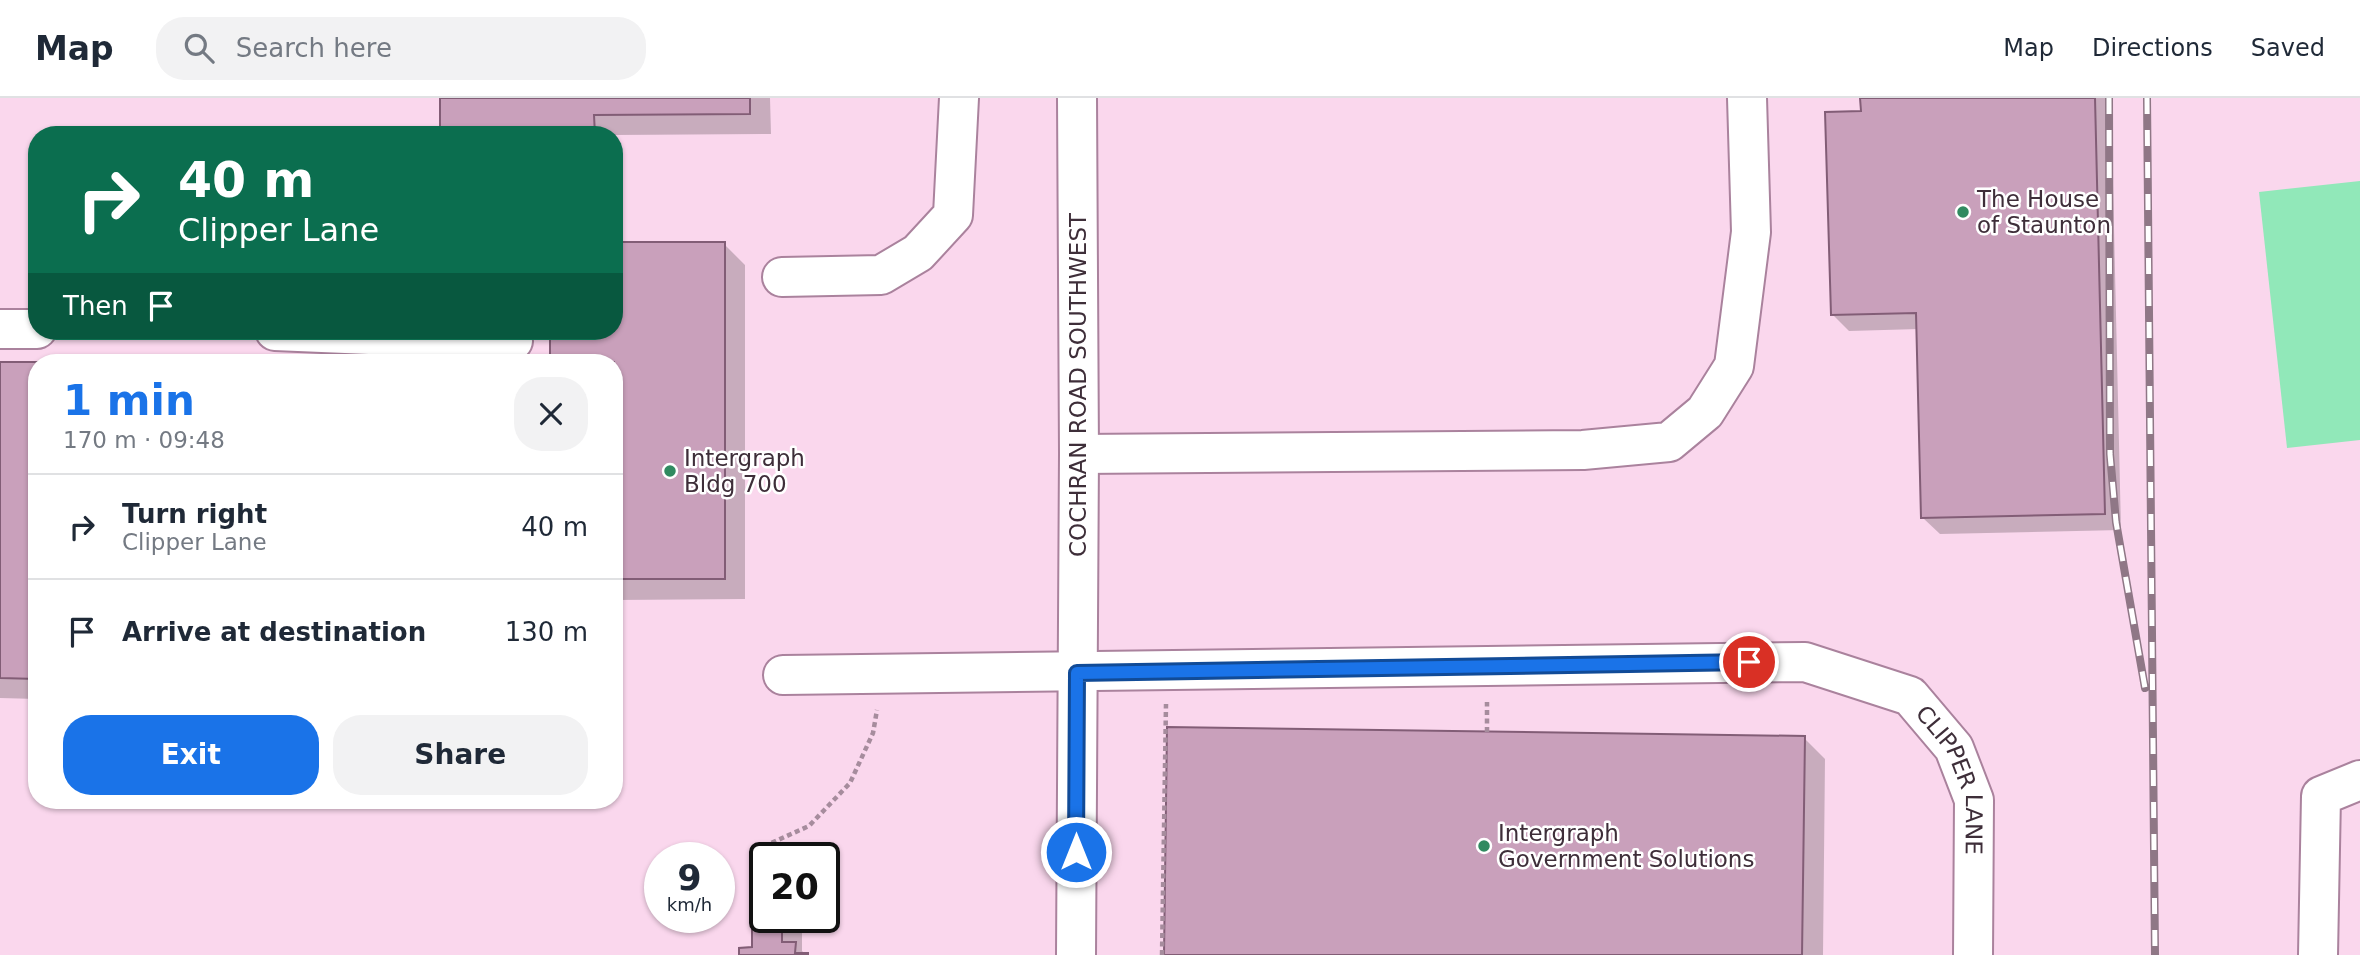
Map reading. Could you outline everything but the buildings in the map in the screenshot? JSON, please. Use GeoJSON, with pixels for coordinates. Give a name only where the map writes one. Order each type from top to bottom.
{"type":"FeatureCollection","features":[{"type":"Feature","properties":{"kind":"street"},"geometry":{"type":"LineString","coordinates":[[782,277],[881,275],[918,253],[953,215],[959,98]]}},
{"type":"Feature","properties":{"kind":"street","name":"COCHRAN ROAD SOUTHWEST"},"geometry":{"type":"LineString","coordinates":[[1076,955],[1079,454],[1077,98]]}},
{"type":"Feature","properties":{"kind":"street"},"geometry":{"type":"LineString","coordinates":[[1079,454],[1583,450],[1669,442],[1705,412],[1734,366],[1751,232],[1747,98]]}},
{"type":"Feature","properties":{"kind":"street"},"geometry":{"type":"LineString","coordinates":[[0,329],[28,329]]}},
{"type":"Feature","properties":{"kind":"street"},"geometry":{"type":"LineString","coordinates":[[489,340],[513,341]]}},
{"type":"Feature","properties":{"kind":"street","name":"CLIPPER LANE"},"geometry":{"type":"LineString","coordinates":[[783,675],[1805,662],[1910,696],[1954,748],[1974,800],[1973,955]]}},
{"type":"Feature","properties":{"kind":"street"},"geometry":{"type":"LineString","coordinates":[[2318,955],[2321,796],[2360,780]]}},
{"type":"Feature","properties":{"kind":"path"},"geometry":{"type":"LineString","coordinates":[[1162,955],[1167,671]]}},
{"type":"Feature","properties":{"kind":"path"},"geometry":{"type":"LineString","coordinates":[[773,842],[809,826],[850,783],[873,733],[885,673]]}},
{"type":"Feature","properties":{"kind":"green space"},"geometry":{"type":"Polygon","coordinates":[[[2360,181],[2360,440],[2287,448],[2259,192],[2360,181]]]}},
{"type":"Feature","properties":{"kind":"railway"},"geometry":{"type":"LineString","coordinates":[[2109,98],[2110,454],[2116,522],[2145,688]]}},
{"type":"Feature","properties":{"kind":"railway"},"geometry":{"type":"LineString","coordinates":[[2147,98],[2155,955]]}},
{"type":"Feature","properties":{"kind":"place","name":"The House of Staunton"},"geometry":{"type":"Point","coordinates":[1963,212]}},
{"type":"Feature","properties":{"kind":"place","name":"Intergraph Bldg 700"},"geometry":{"type":"Point","coordinates":[670,471]}},
{"type":"Feature","properties":{"kind":"place","name":"Intergraph Government Solutions"},"geometry":{"type":"Point","coordinates":[1484,846]}},
{"type":"Feature","properties":{"kind":"route"},"geometry":{"type":"LineString","coordinates":[[1076,852],[1077,673],[1749,662]]}}]}
